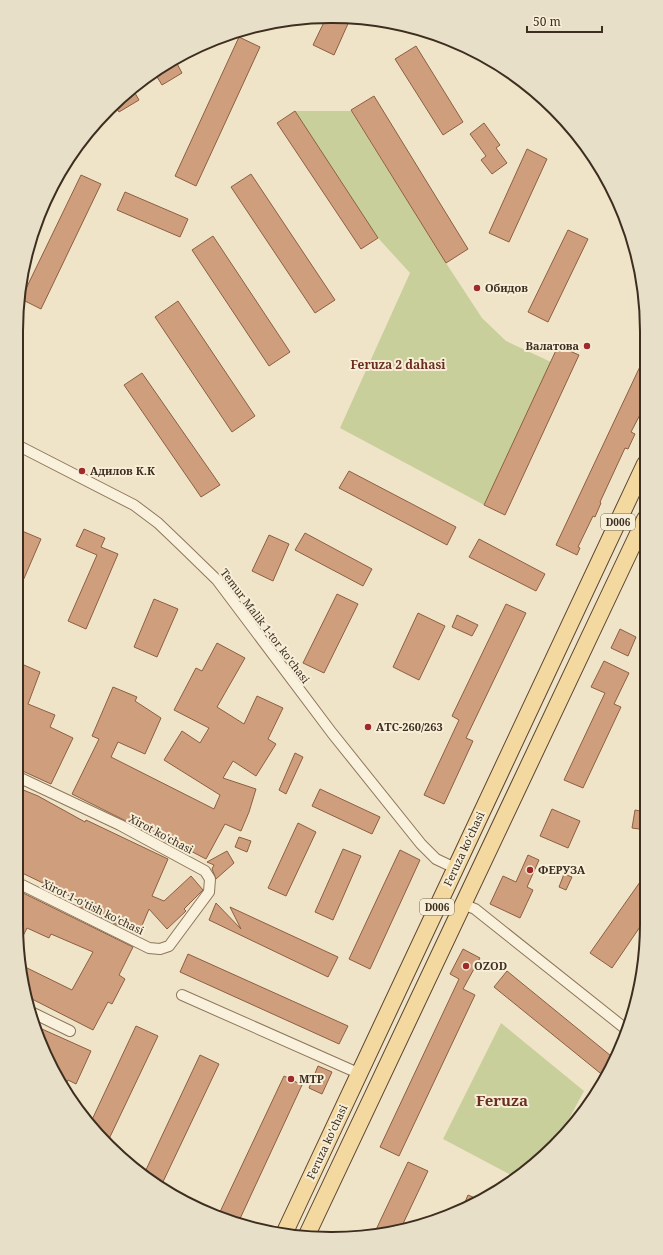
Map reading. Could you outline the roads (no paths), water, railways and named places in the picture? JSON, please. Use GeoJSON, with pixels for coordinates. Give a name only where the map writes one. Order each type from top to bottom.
{"type":"FeatureCollection","features":[{"type":"Feature","properties":{"kind":"main road","name":"Feruza ko'chasi"},"geometry":{"type":"LineString","coordinates":[[287,1228],[358,1073],[640,475]]}},
{"type":"Feature","properties":{"kind":"main road","name":"Feruza ko'chasi"},"geometry":{"type":"LineString","coordinates":[[309,1231],[640,529]]}},
{"type":"Feature","properties":{"kind":"main road"},"geometry":{"type":"LineString","coordinates":[[607,544],[614,541],[621,542],[626,547],[628,554]]}},
{"type":"Feature","properties":{"kind":"main road"},"geometry":{"type":"LineString","coordinates":[[305,1188],[313,1197],[324,1198]]}},
{"type":"Feature","properties":{"kind":"street","name":"Temur Malik 1-tor ko'chasi"},"geometry":{"type":"LineString","coordinates":[[23,449],[134,505],[158,523],[181,545],[217,580],[332,733],[421,844],[436,858],[455,868]]}},
{"type":"Feature","properties":{"kind":"street","name":"Xirot ko'chasi"},"geometry":{"type":"LineString","coordinates":[[23,779],[120,825],[204,871],[210,879],[209,892],[170,946],[160,949]]}},
{"type":"Feature","properties":{"kind":"street","name":"Xirot 1-o'tish ko'chasi"},"geometry":{"type":"LineString","coordinates":[[23,885],[149,948],[160,949]]}},
{"type":"Feature","properties":{"kind":"street"},"geometry":{"type":"LineString","coordinates":[[463,904],[475,909],[623,1027]]}},
{"type":"Feature","properties":{"kind":"street"},"geometry":{"type":"LineString","coordinates":[[182,995],[358,1073]]}},
{"type":"Feature","properties":{"kind":"street"},"geometry":{"type":"LineString","coordinates":[[37,1015],[70,1031]]}},
{"type":"Feature","properties":{"kind":"place","name":"Обидов"},"geometry":{"type":"Point","coordinates":[477,288]}},
{"type":"Feature","properties":{"kind":"place","name":"Валатова"},"geometry":{"type":"Point","coordinates":[587,346]}},
{"type":"Feature","properties":{"kind":"place","name":"Адилов К.К"},"geometry":{"type":"Point","coordinates":[82,471]}},
{"type":"Feature","properties":{"kind":"place","name":"АТС-260/263"},"geometry":{"type":"Point","coordinates":[368,727]}},
{"type":"Feature","properties":{"kind":"place","name":"ФЕРУЗА"},"geometry":{"type":"Point","coordinates":[530,870]}},
{"type":"Feature","properties":{"kind":"place","name":"OZOD"},"geometry":{"type":"Point","coordinates":[466,966]}},
{"type":"Feature","properties":{"kind":"place","name":"MTP"},"geometry":{"type":"Point","coordinates":[291,1079]}},
{"type":"Feature","properties":{"kind":"district","name":"Feruza 2 dahasi"},"geometry":{"type":"Point","coordinates":[398,365]}},
{"type":"Feature","properties":{"kind":"district","name":"Feruza"},"geometry":{"type":"Point","coordinates":[502,1101]}}]}
